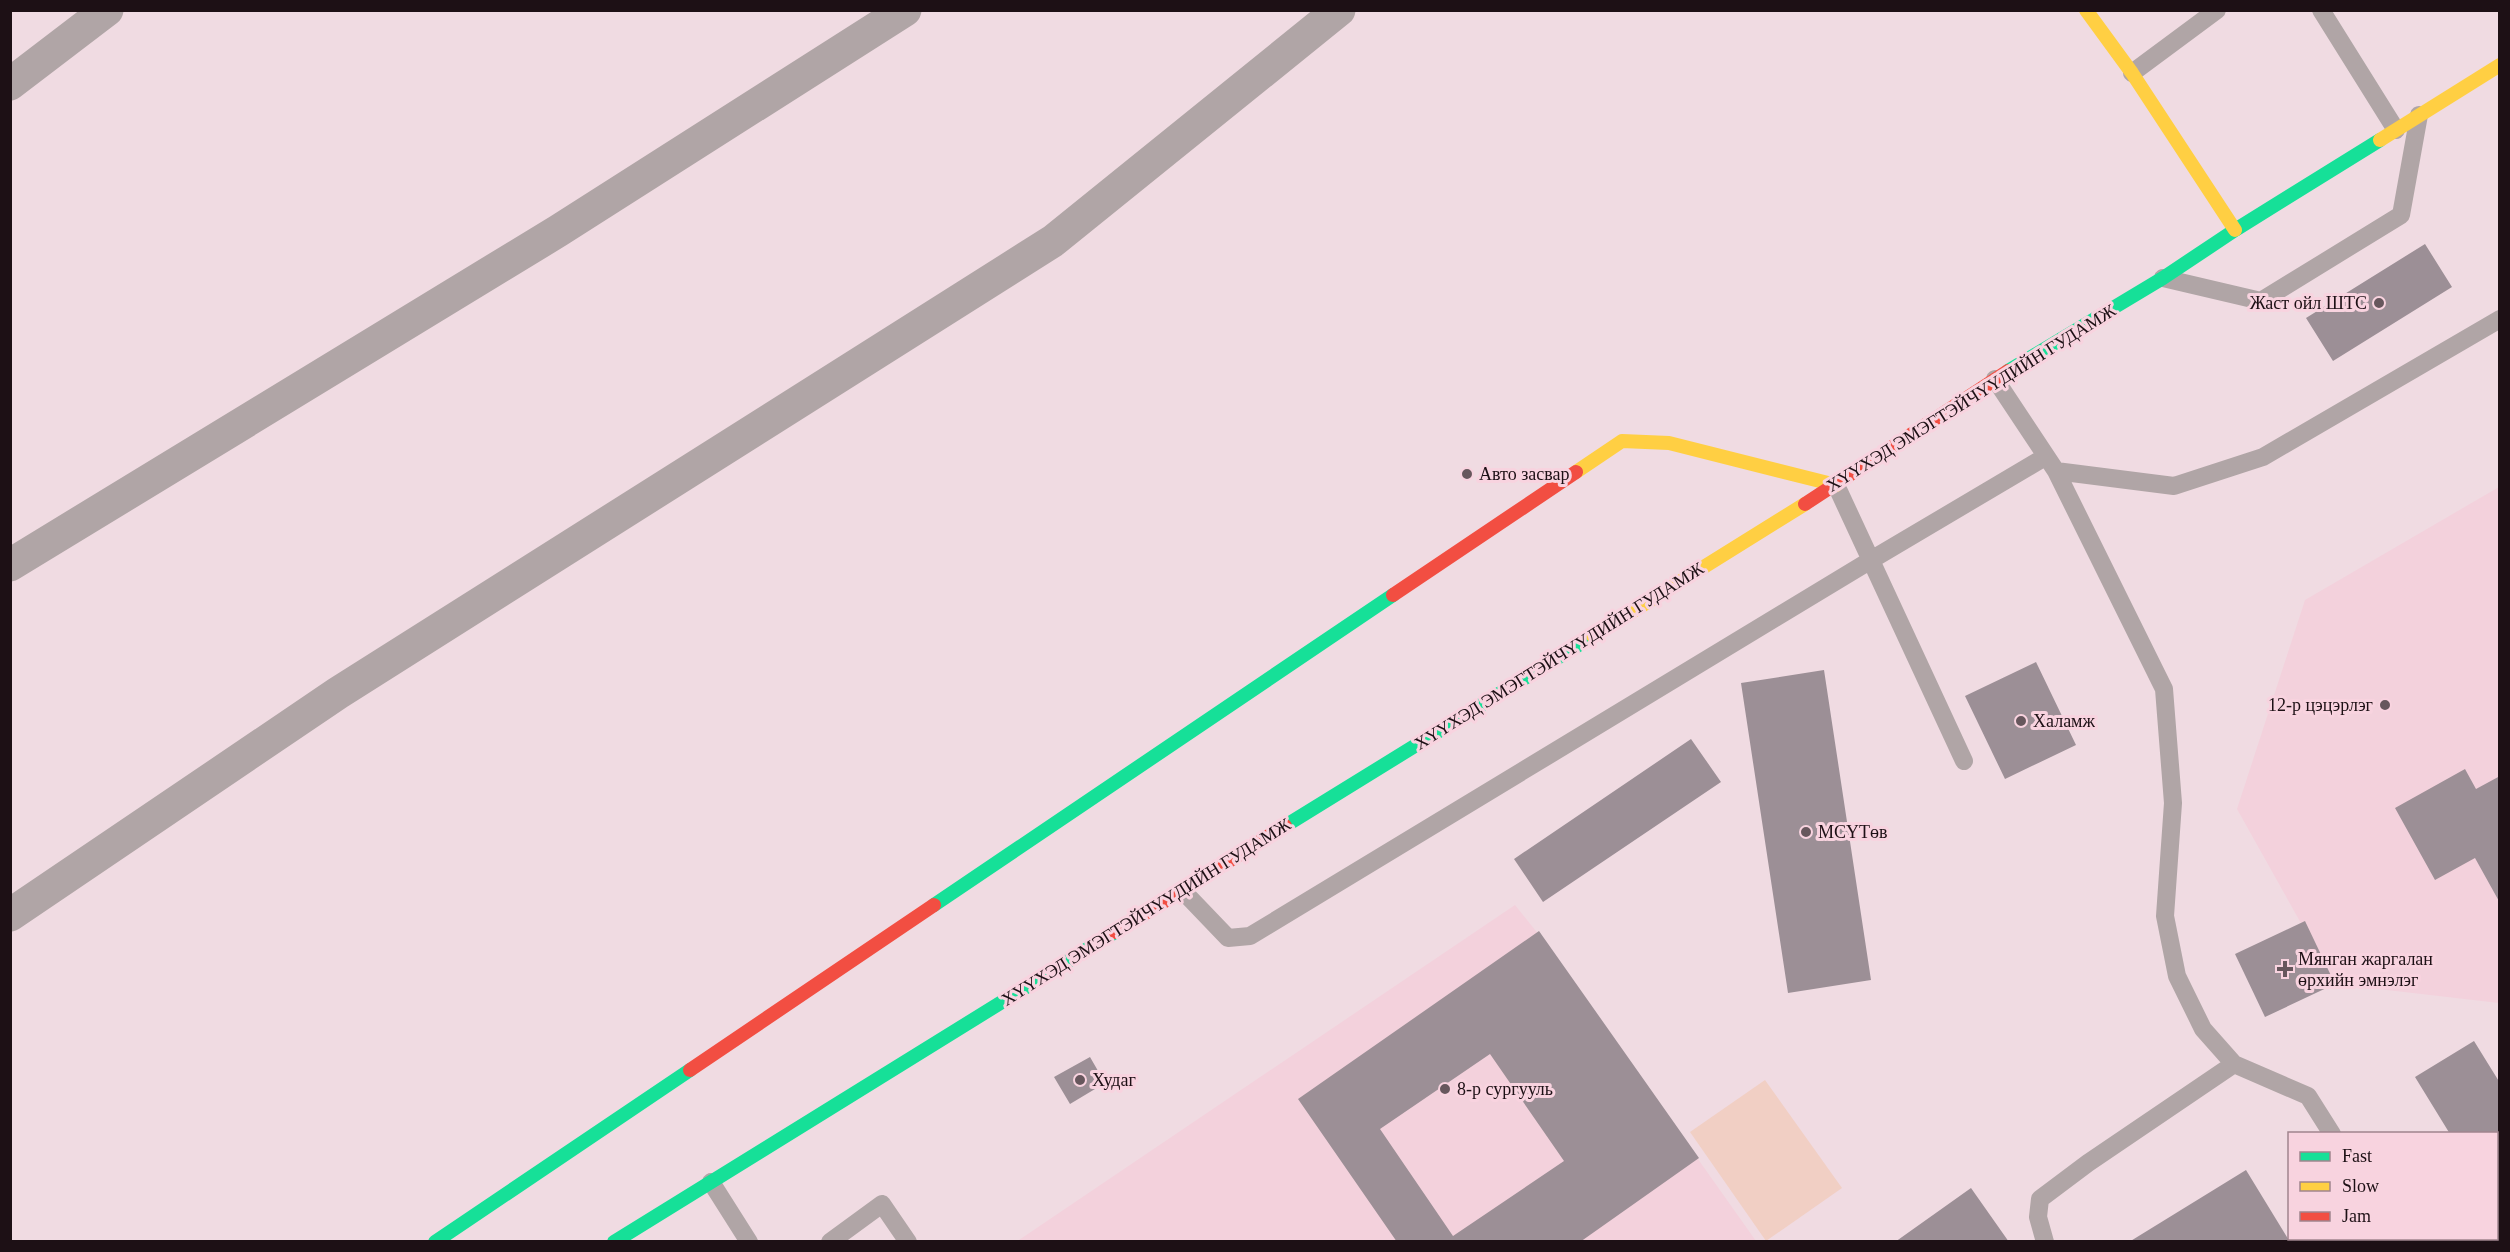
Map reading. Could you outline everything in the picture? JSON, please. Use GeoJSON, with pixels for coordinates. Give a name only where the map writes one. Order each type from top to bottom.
{"type":"FeatureCollection","features":[{"type":"Feature","properties":{"kind":"main road"},"geometry":{"type":"LineString","coordinates":[[2086,10],[2132,73],[2235,230]]}},
{"type":"Feature","properties":{"kind":"main road","name":"ХҮҮХЭД ЭМЭГТЭЙЧҮҮДИЙН ГУДАМЖ"},"geometry":{"type":"LineString","coordinates":[[614,1242],[1836,484],[1995,379],[2163,278],[2235,230],[2499,65]]}},
{"type":"Feature","properties":{"kind":"main road"},"geometry":{"type":"LineString","coordinates":[[435,1242],[1622,441],[1669,442],[1836,484]]}},
{"type":"Feature","properties":{"kind":"street"},"geometry":{"type":"LineString","coordinates":[[10,84],[107,10]]}},
{"type":"Feature","properties":{"kind":"street"},"geometry":{"type":"LineString","coordinates":[[10,565],[558,231],[904,10]]}},
{"type":"Feature","properties":{"kind":"street"},"geometry":{"type":"LineString","coordinates":[[10,915],[338,693],[1053,241],[1339,10]]}},
{"type":"Feature","properties":{"kind":"lane"},"geometry":{"type":"LineString","coordinates":[[2132,73],[2217,10]]}},
{"type":"Feature","properties":{"kind":"lane"},"geometry":{"type":"LineString","coordinates":[[2321,10],[2396,130]]}},
{"type":"Feature","properties":{"kind":"lane"},"geometry":{"type":"LineString","coordinates":[[2163,278],[2261,301],[2401,215],[2419,115]]}},
{"type":"Feature","properties":{"kind":"lane"},"geometry":{"type":"LineString","coordinates":[[1182,890],[1228,938],[1250,936],[1870,560],[2051,464],[2174,486],[2263,457],[2499,319]]}},
{"type":"Feature","properties":{"kind":"lane"},"geometry":{"type":"LineString","coordinates":[[1995,379],[2051,464],[2164,690],[2173,803],[2165,916],[2177,976],[2203,1029],[2234,1064],[2308,1096],[2331,1132]]}},
{"type":"Feature","properties":{"kind":"lane"},"geometry":{"type":"LineString","coordinates":[[1836,484],[1964,761]]}},
{"type":"Feature","properties":{"kind":"lane"},"geometry":{"type":"LineString","coordinates":[[2045,1242],[2038,1216],[2040,1199],[2088,1163],[2234,1064]]}},
{"type":"Feature","properties":{"kind":"lane"},"geometry":{"type":"LineString","coordinates":[[711,1182],[749,1242]]}},
{"type":"Feature","properties":{"kind":"lane"},"geometry":{"type":"LineString","coordinates":[[830,1242],[882,1204],[908,1242]]}},
{"type":"Feature","properties":{"kind":"shaded area","name":"12-р цэцэрлэг"},"geometry":{"type":"Polygon","coordinates":[[[2499,487],[2499,1003],[2335,984],[2237,809],[2305,600],[2499,487]]]}},
{"type":"Feature","properties":{"kind":"shaded area","name":"8-р сургууль"},"geometry":{"type":"Polygon","coordinates":[[[1515,905],[1540,936],[1756,1241],[1016,1242],[1515,905]]]}},
{"type":"Feature","properties":{"kind":"shaded area"},"geometry":{"type":"Polygon","coordinates":[[[1765,1080],[1842,1188],[1766,1241],[1690,1132],[1765,1080]]]}},
{"type":"Feature","properties":{"kind":"building","name":"Жаст ойл ШТС"},"geometry":{"type":"Polygon","coordinates":[[[2425,244],[2452,287],[2333,361],[2306,318],[2425,244]]]}},
{"type":"Feature","properties":{"kind":"building","name":"Халамж"},"geometry":{"type":"Polygon","coordinates":[[[2036,662],[2076,745],[2005,779],[1965,696],[2036,662]]]}},
{"type":"Feature","properties":{"kind":"building","name":"МСҮТөв"},"geometry":{"type":"Polygon","coordinates":[[[1824,670],[1871,980],[1788,993],[1741,683],[1824,670]]]}},
{"type":"Feature","properties":{"kind":"building"},"geometry":{"type":"Polygon","coordinates":[[[1691,739],[1721,782],[1543,902],[1514,859],[1691,739]]]}},
{"type":"Feature","properties":{"kind":"building"},"geometry":{"type":"Polygon","coordinates":[[[2465,769],[2476,789],[2500,776],[2500,903],[2475,858],[2435,880],[2395,808],[2465,769]]]}},
{"type":"Feature","properties":{"kind":"building","name":"Мянган жаргалан өрхийн эмнэлэг"},"geometry":{"type":"Polygon","coordinates":[[[2305,921],[2335,984],[2265,1017],[2235,954],[2305,921]]]}},
{"type":"Feature","properties":{"kind":"building"},"geometry":{"type":"Polygon","coordinates":[[[1539,931],[1699,1158],[1580,1242],[1397,1242],[1298,1099],[1539,931]],[[1490,1054],[1380,1129],[1453,1236],[1564,1161],[1490,1054]]]}},
{"type":"Feature","properties":{"kind":"building"},"geometry":{"type":"Polygon","coordinates":[[[2474,1041],[2500,1083],[2500,1202],[2498,1203],[2498,1132],[2449,1132],[2415,1077],[2474,1041]]]}},
{"type":"Feature","properties":{"kind":"building","name":"Худаг"},"geometry":{"type":"Polygon","coordinates":[[[1090,1057],[1105,1083],[1070,1104],[1054,1077],[1090,1057]]]}},
{"type":"Feature","properties":{"kind":"building"},"geometry":{"type":"Polygon","coordinates":[[[2246,1170],[2290,1242],[2129,1242],[2246,1170]]]}},
{"type":"Feature","properties":{"kind":"building"},"geometry":{"type":"Polygon","coordinates":[[[1971,1188],[2009,1242],[1895,1242],[1971,1188]]]}},
{"type":"Feature","properties":{"kind":"traffic: fast"},"geometry":{"type":"LineString","coordinates":[[2008,371],[2163,278],[2235,230],[2380,140]]}},
{"type":"Feature","properties":{"kind":"traffic: fast"},"geometry":{"type":"LineString","coordinates":[[934,905],[1393,595]]}},
{"type":"Feature","properties":{"kind":"traffic: fast"},"geometry":{"type":"LineString","coordinates":[[1285,826],[1593,636]]}},
{"type":"Feature","properties":{"kind":"traffic: fast"},"geometry":{"type":"LineString","coordinates":[[614,1242],[1115,932]]}},
{"type":"Feature","properties":{"kind":"traffic: fast"},"geometry":{"type":"LineString","coordinates":[[435,1242],[690,1070]]}},
{"type":"Feature","properties":{"kind":"traffic: slow"},"geometry":{"type":"LineString","coordinates":[[2086,10],[2132,73],[2235,230]]}},
{"type":"Feature","properties":{"kind":"traffic: slow"},"geometry":{"type":"LineString","coordinates":[[2380,140],[2500,65]]}},
{"type":"Feature","properties":{"kind":"traffic: slow"},"geometry":{"type":"LineString","coordinates":[[1576,472],[1622,441],[1669,443],[1836,485]]}},
{"type":"Feature","properties":{"kind":"traffic: slow"},"geometry":{"type":"LineString","coordinates":[[1593,636],[1805,504]]}},
{"type":"Feature","properties":{"kind":"traffic: jam"},"geometry":{"type":"LineString","coordinates":[[1805,504],[2008,371]]}},
{"type":"Feature","properties":{"kind":"traffic: jam"},"geometry":{"type":"LineString","coordinates":[[1393,595],[1576,472]]}},
{"type":"Feature","properties":{"kind":"traffic: jam"},"geometry":{"type":"LineString","coordinates":[[1115,932],[1285,826]]}},
{"type":"Feature","properties":{"kind":"traffic: jam"},"geometry":{"type":"LineString","coordinates":[[690,1070],[934,905]]}},
{"type":"Feature","properties":{"kind":"place","name":"Жаст ойл ШТС"},"geometry":{"type":"Point","coordinates":[2379,303]}},
{"type":"Feature","properties":{"kind":"place","name":"Авто засвар"},"geometry":{"type":"Point","coordinates":[1467,474]}},
{"type":"Feature","properties":{"kind":"place","name":"12-р цэцэрлэг"},"geometry":{"type":"Point","coordinates":[2385,705]}},
{"type":"Feature","properties":{"kind":"place","name":"Халамж"},"geometry":{"type":"Point","coordinates":[2021,721]}},
{"type":"Feature","properties":{"kind":"place","name":"МСҮТөв"},"geometry":{"type":"Point","coordinates":[1806,832]}},
{"type":"Feature","properties":{"kind":"place","name":"Мянган жаргалан өрхийн эмнэлэг"},"geometry":{"type":"Point","coordinates":[2285,969]}},
{"type":"Feature","properties":{"kind":"place","name":"Худаг"},"geometry":{"type":"Point","coordinates":[1080,1080]}},
{"type":"Feature","properties":{"kind":"place","name":"8-р сургууль"},"geometry":{"type":"Point","coordinates":[1445,1089]}}]}
